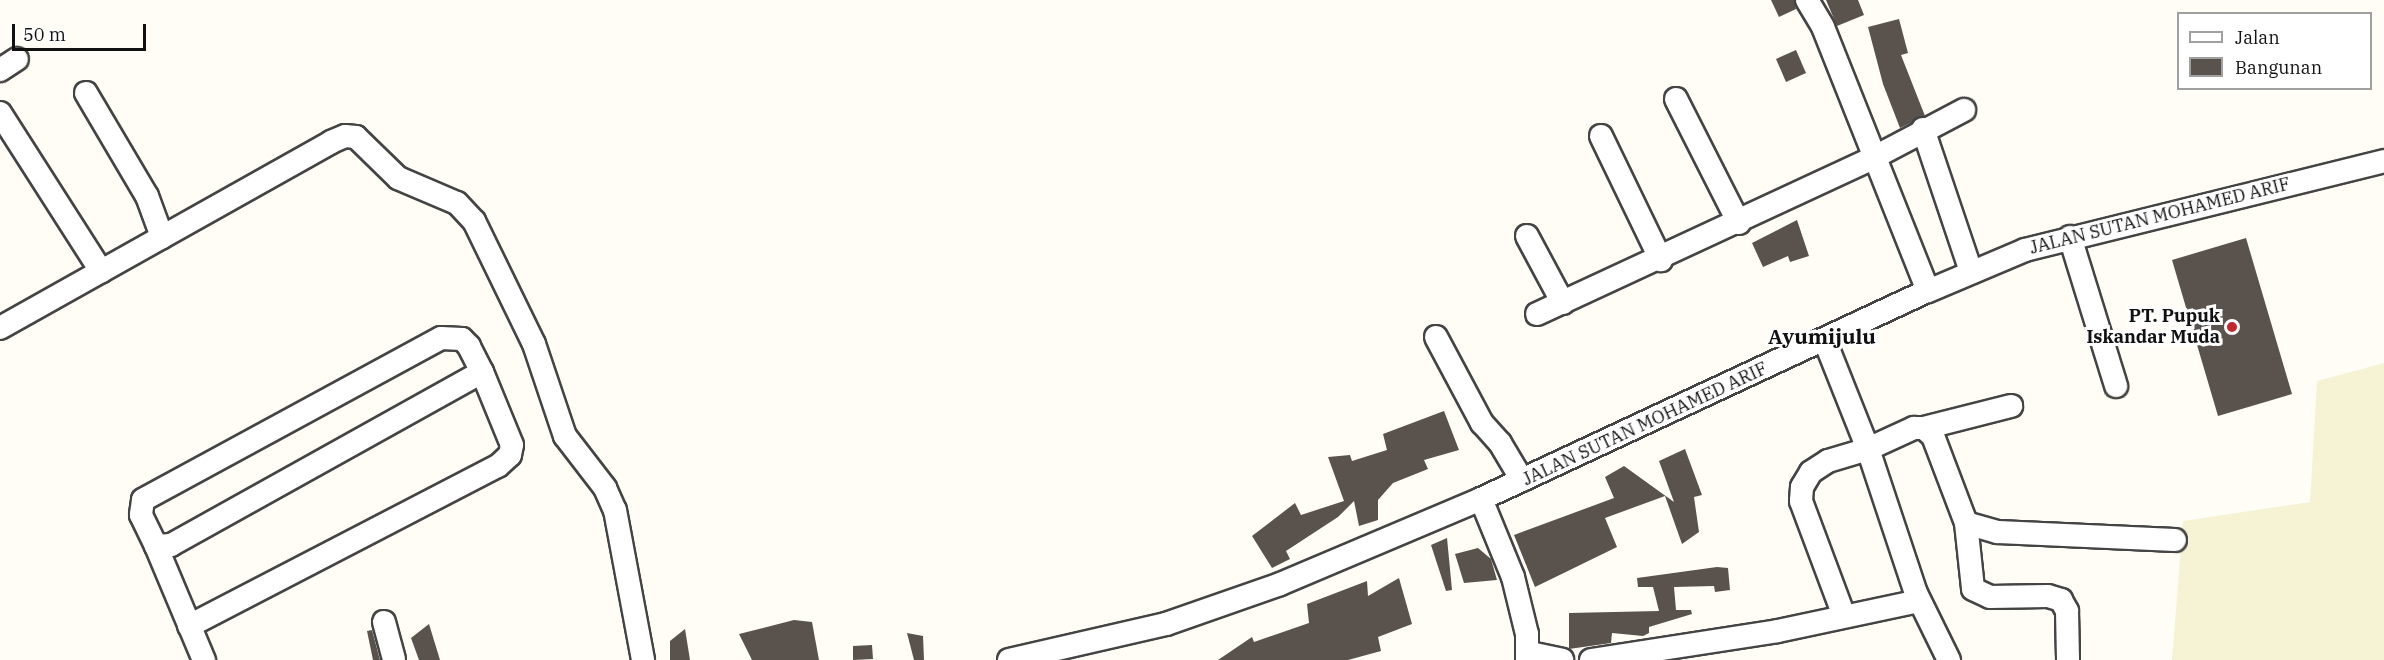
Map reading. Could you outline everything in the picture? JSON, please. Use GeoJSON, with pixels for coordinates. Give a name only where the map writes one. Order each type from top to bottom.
{"type":"FeatureCollection","features":[{"type":"Feature","properties":{"kind":"street"},"geometry":{"type":"LineString","coordinates":[[1807,0],[1823,27],[1928,291]]}},
{"type":"Feature","properties":{"kind":"street"},"geometry":{"type":"LineString","coordinates":[[86,93],[147,196],[162,237]]}},
{"type":"Feature","properties":{"kind":"street"},"geometry":{"type":"LineString","coordinates":[[1676,99],[1739,223]]}},
{"type":"Feature","properties":{"kind":"street"},"geometry":{"type":"LineString","coordinates":[[1537,314],[1662,260],[1874,158],[1923,129],[1964,110]]}},
{"type":"Feature","properties":{"kind":"street"},"geometry":{"type":"LineString","coordinates":[[0,113],[101,271]]}},
{"type":"Feature","properties":{"kind":"street"},"geometry":{"type":"LineString","coordinates":[[1923,129],[1971,272]]}},
{"type":"Feature","properties":{"kind":"street"},"geometry":{"type":"LineString","coordinates":[[0,328],[345,136],[357,137],[369,145],[398,178],[457,203],[474,221],[506,284],[542,364],[565,436],[605,488],[615,510],[643,660]]}},
{"type":"Feature","properties":{"kind":"street"},"geometry":{"type":"LineString","coordinates":[[1601,136],[1662,260]]}},
{"type":"Feature","properties":{"kind":"street","name":"JALAN SUTAN MOHAMED ARIF"},"geometry":{"type":"LineString","coordinates":[[1009,660],[1166,624],[1236,602],[1481,500],[1971,272],[2070,237],[2384,160]]}},
{"type":"Feature","properties":{"kind":"street"},"geometry":{"type":"LineString","coordinates":[[1527,236],[1563,303]]}},
{"type":"Feature","properties":{"kind":"street"},"geometry":{"type":"LineString","coordinates":[[2070,237],[2116,386]]}},
{"type":"Feature","properties":{"kind":"street"},"geometry":{"type":"LineString","coordinates":[[1436,337],[1482,423],[1500,443],[1522,480]]}},
{"type":"Feature","properties":{"kind":"street"},"geometry":{"type":"LineString","coordinates":[[189,626],[498,465],[510,455],[512,445],[482,372],[462,339],[441,338],[428,342],[143,500],[141,515],[156,546],[189,626],[204,660]]}},
{"type":"Feature","properties":{"kind":"street"},"geometry":{"type":"LineString","coordinates":[[1825,341],[1868,449],[1919,601],[1949,660]]}},
{"type":"Feature","properties":{"kind":"street"},"geometry":{"type":"LineString","coordinates":[[156,546],[171,545],[482,372]]}},
{"type":"Feature","properties":{"kind":"street"},"geometry":{"type":"LineString","coordinates":[[1844,616],[1800,501],[1802,487],[1811,472],[1820,466],[1868,449],[1914,428],[1924,428],[2011,406]]}},
{"type":"Feature","properties":{"kind":"street"},"geometry":{"type":"LineString","coordinates":[[1924,428],[1933,436],[1966,523],[1972,589],[1990,597],[2048,596],[2061,600],[2067,611],[2068,660]]}},
{"type":"Feature","properties":{"kind":"street"},"geometry":{"type":"LineString","coordinates":[[1481,500],[1513,577],[1528,656],[1562,660]]}},
{"type":"Feature","properties":{"kind":"street"},"geometry":{"type":"LineString","coordinates":[[1966,523],[1998,532],[2175,540]]}},
{"type":"Feature","properties":{"kind":"street"},"geometry":{"type":"LineString","coordinates":[[1591,660],[1778,631],[1919,601]]}},
{"type":"Feature","properties":{"kind":"street"},"geometry":{"type":"LineString","coordinates":[[384,622],[394,660]]}},
{"type":"Feature","properties":{"kind":"shaded area"},"geometry":{"type":"Polygon","coordinates":[[[2384,363],[2384,660],[2172,660],[2183,521],[2310,502],[2317,381],[2384,363]]]}},
{"type":"Feature","properties":{"kind":"building"},"geometry":{"type":"Polygon","coordinates":[[[1771,0],[1794,0],[1796,9],[1779,17],[1771,0]]]}},
{"type":"Feature","properties":{"kind":"building"},"geometry":{"type":"Polygon","coordinates":[[[1826,0],[1858,0],[1864,15],[1837,26],[1826,0]]]}},
{"type":"Feature","properties":{"kind":"building"},"geometry":{"type":"Polygon","coordinates":[[[1899,19],[1908,53],[1901,55],[1925,116],[1900,128],[1883,84],[1868,27],[1899,19]]]}},
{"type":"Feature","properties":{"kind":"building"},"geometry":{"type":"Polygon","coordinates":[[[1796,50],[1806,73],[1786,82],[1776,59],[1796,50]]]}},
{"type":"Feature","properties":{"kind":"building"},"geometry":{"type":"Polygon","coordinates":[[[1797,220],[1809,256],[1790,262],[1788,256],[1763,267],[1752,243],[1797,220]]]}},
{"type":"Feature","properties":{"kind":"building","name":"PT. Pupuk Iskandar Muda"},"geometry":{"type":"Polygon","coordinates":[[[2246,238],[2292,394],[2218,416],[2172,260],[2246,238]]]}},
{"type":"Feature","properties":{"kind":"building"},"geometry":{"type":"Polygon","coordinates":[[[1444,411],[1459,450],[1424,460],[1428,469],[1393,483],[1378,500],[1378,520],[1359,526],[1354,501],[1338,517],[1286,551],[1290,559],[1272,568],[1252,536],[1295,503],[1301,515],[1344,501],[1328,457],[1350,455],[1352,461],[1387,450],[1383,434],[1444,411]]]}},
{"type":"Feature","properties":{"kind":"building"},"geometry":{"type":"Polygon","coordinates":[[[1685,449],[1702,495],[1694,497],[1699,532],[1682,544],[1665,496],[1605,518],[1617,547],[1535,587],[1514,535],[1614,498],[1605,477],[1624,466],[1674,502],[1659,461],[1685,449]]]}},
{"type":"Feature","properties":{"kind":"building"},"geometry":{"type":"Polygon","coordinates":[[[1447,538],[1452,590],[1446,591],[1431,545],[1447,538]]]}},
{"type":"Feature","properties":{"kind":"building"},"geometry":{"type":"Polygon","coordinates":[[[1478,548],[1491,559],[1497,580],[1464,583],[1455,554],[1478,548]]]}},
{"type":"Feature","properties":{"kind":"building"},"geometry":{"type":"Polygon","coordinates":[[[1717,567],[1728,568],[1730,590],[1715,592],[1714,586],[1674,587],[1676,610],[1691,610],[1692,614],[1649,627],[1649,633],[1643,636],[1612,633],[1611,643],[1569,649],[1569,613],[1659,611],[1653,587],[1638,587],[1637,578],[1717,567]]]}},
{"type":"Feature","properties":{"kind":"building"},"geometry":{"type":"Polygon","coordinates":[[[1399,578],[1412,624],[1378,637],[1381,651],[1348,660],[1218,660],[1252,637],[1254,642],[1309,623],[1307,604],[1367,581],[1368,596],[1399,578]]]}},
{"type":"Feature","properties":{"kind":"building"},"geometry":{"type":"Polygon","coordinates":[[[794,620],[812,622],[819,660],[752,660],[739,634],[794,620]]]}},
{"type":"Feature","properties":{"kind":"building"},"geometry":{"type":"Polygon","coordinates":[[[429,624],[440,660],[419,660],[411,638],[429,624]]]}},
{"type":"Feature","properties":{"kind":"building"},"geometry":{"type":"Polygon","coordinates":[[[685,629],[690,660],[670,660],[670,641],[685,629]]]}},
{"type":"Feature","properties":{"kind":"building"},"geometry":{"type":"Polygon","coordinates":[[[372,630],[380,660],[373,660],[367,631],[372,630]]]}},
{"type":"Feature","properties":{"kind":"building"},"geometry":{"type":"Polygon","coordinates":[[[907,633],[923,636],[924,660],[914,660],[907,633]]]}},
{"type":"Feature","properties":{"kind":"building"},"geometry":{"type":"Polygon","coordinates":[[[872,645],[873,659],[853,660],[853,646],[872,645]]]}},
{"type":"Feature","properties":{"kind":"place","name":"PT. Pupuk Iskandar Muda"},"geometry":{"type":"Point","coordinates":[2232,327]}},
{"type":"Feature","properties":{"kind":"district","name":"Ayumijulu"},"geometry":{"type":"Point","coordinates":[1822,336]}}]}
